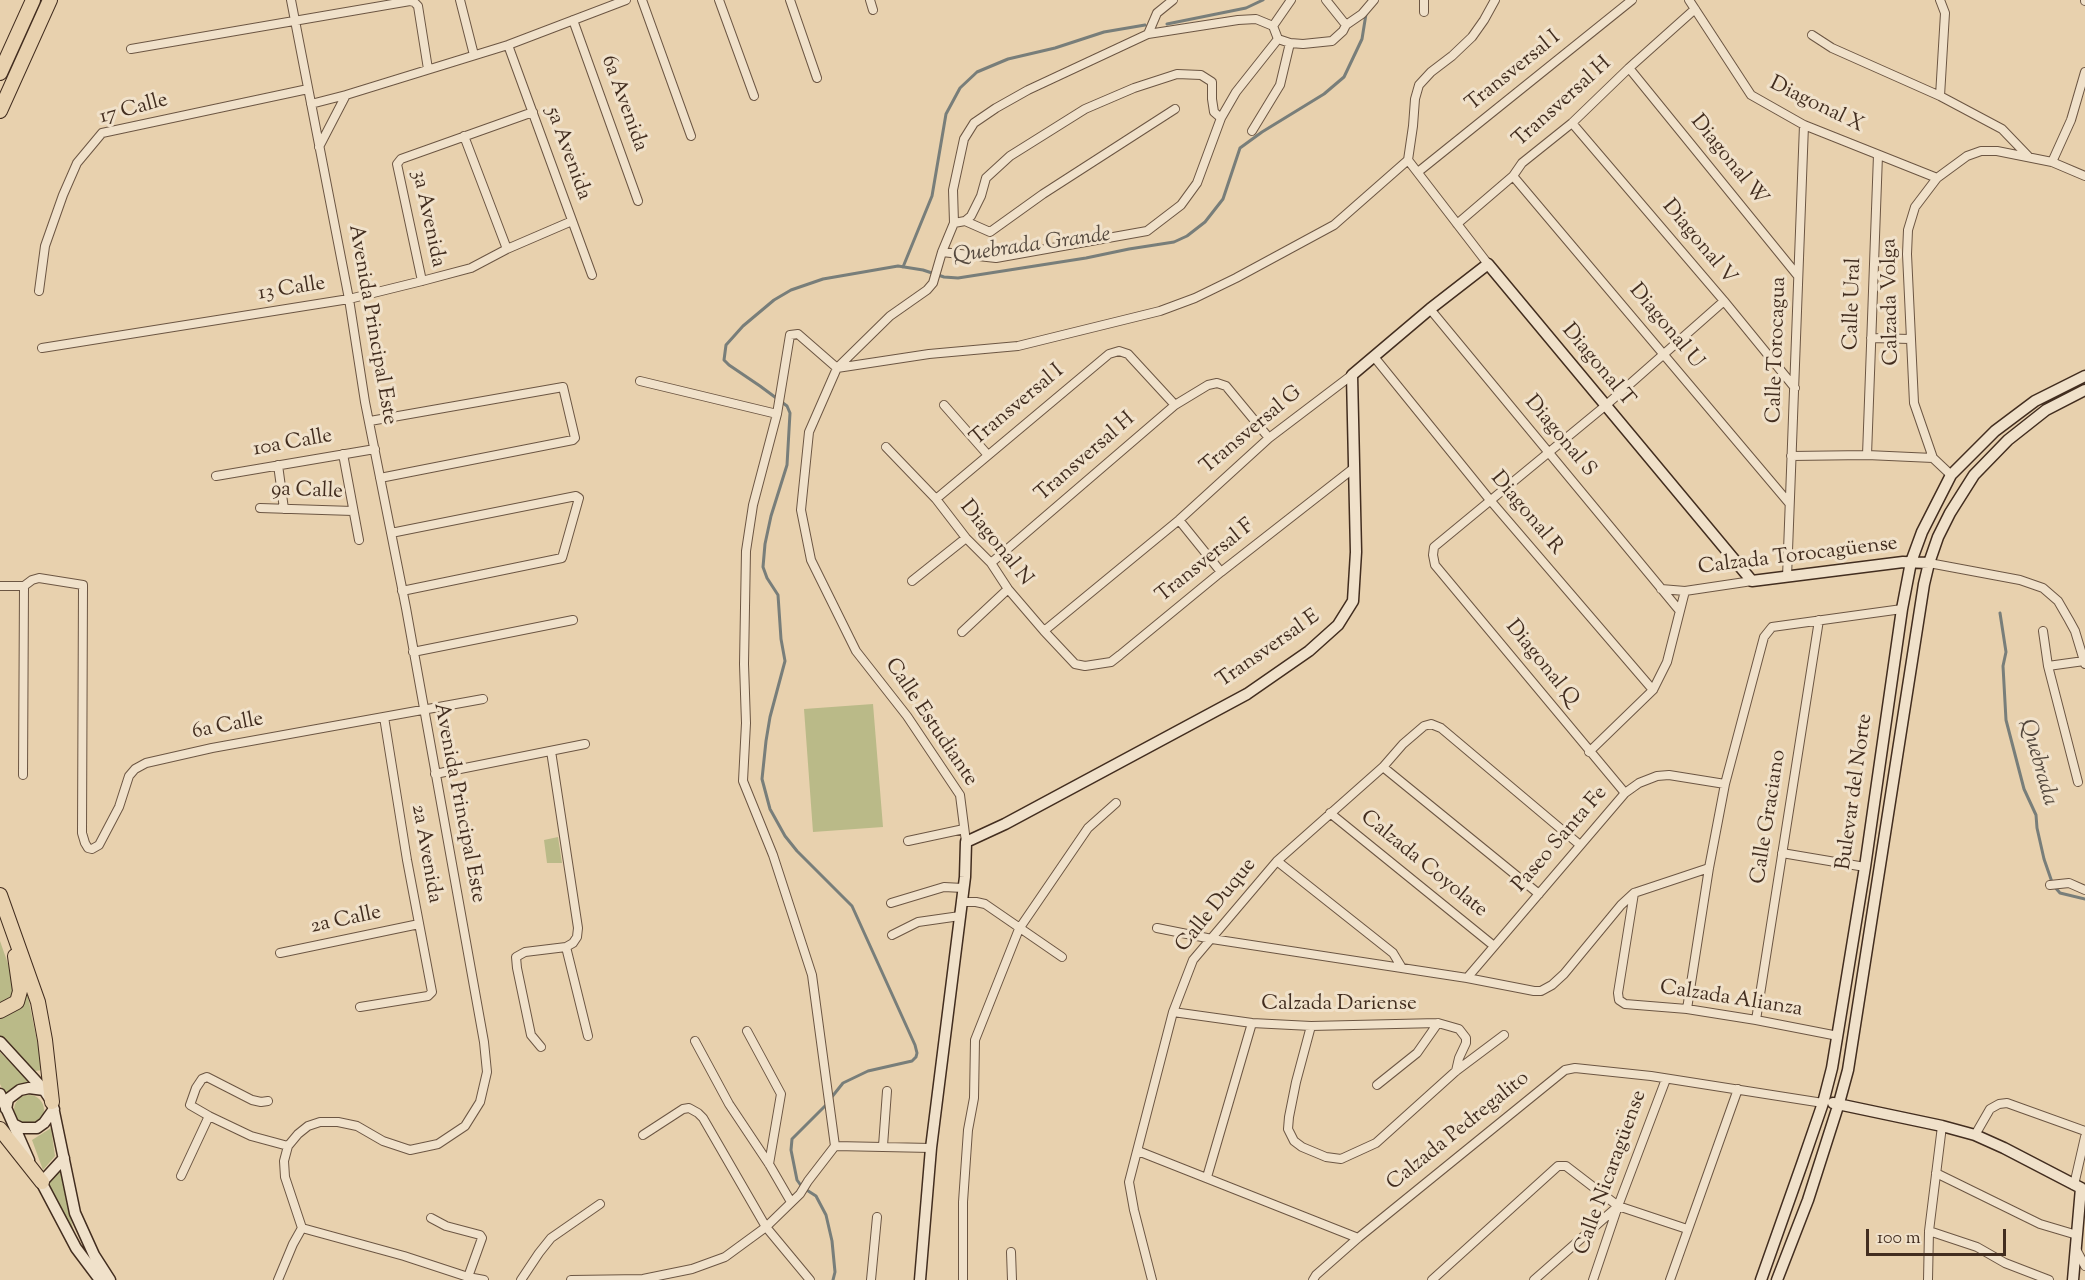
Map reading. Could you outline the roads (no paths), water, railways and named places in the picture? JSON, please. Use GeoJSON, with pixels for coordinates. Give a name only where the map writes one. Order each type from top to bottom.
{"type":"FeatureCollection","features":[{"type":"Feature","properties":{"kind":"highway"},"geometry":{"type":"LineString","coordinates":[[0,73],[33,0]]}},
{"type":"Feature","properties":{"kind":"highway"},"geometry":{"type":"LineString","coordinates":[[0,111],[50,0]]}},
{"type":"Feature","properties":{"kind":"highway"},"geometry":{"type":"LineString","coordinates":[[0,895],[38,1002],[53,1106]]}},
{"type":"Feature","properties":{"kind":"highway"},"geometry":{"type":"LineString","coordinates":[[0,922],[5,926],[15,952],[20,983],[17,1002],[0,1011]]}},
{"type":"Feature","properties":{"kind":"highway"},"geometry":{"type":"LineString","coordinates":[[7,1126],[42,1182]]}},
{"type":"Feature","properties":{"kind":"street","name":"Avenida Principal Este"},"geometry":{"type":"LineString","coordinates":[[288,1146],[308,1126],[320,1122],[338,1122],[357,1126],[383,1141],[410,1150],[438,1144],[465,1126],[480,1102],[487,1072],[484,1042],[349,299],[291,0]]}},
{"type":"Feature","properties":{"kind":"street"},"geometry":{"type":"LineString","coordinates":[[460,0],[474,55]]}},
{"type":"Feature","properties":{"kind":"street"},"geometry":{"type":"LineString","coordinates":[[311,105],[508,45],[626,0]]}},
{"type":"Feature","properties":{"kind":"street"},"geometry":{"type":"LineString","coordinates":[[642,0],[691,136]]}},
{"type":"Feature","properties":{"kind":"street"},"geometry":{"type":"LineString","coordinates":[[719,0],[754,96]]}},
{"type":"Feature","properties":{"kind":"street"},"geometry":{"type":"LineString","coordinates":[[790,0],[817,78]]}},
{"type":"Feature","properties":{"kind":"street"},"geometry":{"type":"LineString","coordinates":[[870,0],[873,10]]}},
{"type":"Feature","properties":{"kind":"street"},"geometry":{"type":"LineString","coordinates":[[1148,34],[1157,13],[1173,0]]}},
{"type":"Feature","properties":{"kind":"street"},"geometry":{"type":"LineString","coordinates":[[1273,26],[1292,0]]}},
{"type":"Feature","properties":{"kind":"street"},"geometry":{"type":"LineString","coordinates":[[1326,0],[1338,12],[1346,25]]}},
{"type":"Feature","properties":{"kind":"street"},"geometry":{"type":"LineString","coordinates":[[1278,39],[1290,43],[1328,43],[1343,32],[1346,25],[1362,14],[1374,0]]}},
{"type":"Feature","properties":{"kind":"street"},"geometry":{"type":"LineString","coordinates":[[1424,0],[1424,12]]}},
{"type":"Feature","properties":{"kind":"street"},"geometry":{"type":"LineString","coordinates":[[571,1280],[643,1279],[692,1269],[725,1257],[766,1227],[800,1194],[835,1146],[812,975],[776,863],[743,782],[746,723],[744,664],[746,551],[753,505],[777,414],[792,334],[798,334],[837,368],[929,354],[1018,346],[1160,310],[1195,298],[1334,225],[1408,160],[1415,99],[1419,85],[1472,37],[1495,0]]}},
{"type":"Feature","properties":{"kind":"street","name":"Transversal I"},"geometry":{"type":"LineString","coordinates":[[1418,172],[1632,0]]}},
{"type":"Feature","properties":{"kind":"street","name":"Diagonal X"},"geometry":{"type":"LineString","coordinates":[[1689,0],[1751,95],[1804,124],[1937,178]]}},
{"type":"Feature","properties":{"kind":"street"},"geometry":{"type":"LineString","coordinates":[[1940,0],[1946,13],[1940,96]]}},
{"type":"Feature","properties":{"kind":"street"},"geometry":{"type":"LineString","coordinates":[[131,49],[414,2],[418,6],[429,69]]}},
{"type":"Feature","properties":{"kind":"street","name":"Transversal H"},"geometry":{"type":"LineString","coordinates":[[1457,224],[1513,176],[1522,163],[1572,123],[1695,9]]}},
{"type":"Feature","properties":{"kind":"street"},"geometry":{"type":"LineString","coordinates":[[1175,109],[1043,194],[990,232],[965,222],[954,223],[953,190],[964,139],[974,123],[982,116],[1028,90],[1148,34],[1256,19],[1273,26],[1278,39]]}},
{"type":"Feature","properties":{"kind":"street","name":"6a Avenida"},"geometry":{"type":"LineString","coordinates":[[573,20],[639,201]]}},
{"type":"Feature","properties":{"kind":"street"},"geometry":{"type":"LineString","coordinates":[[1812,35],[1832,48],[1940,96],[2002,129],[2028,156]]}},
{"type":"Feature","properties":{"kind":"street"},"geometry":{"type":"LineString","coordinates":[[942,252],[996,258],[1147,231],[1181,205],[1197,183],[1221,117],[1236,92],[1278,39]]}},
{"type":"Feature","properties":{"kind":"street"},"geometry":{"type":"LineString","coordinates":[[1252,131],[1280,85],[1290,43]]}},
{"type":"Feature","properties":{"kind":"street","name":"5a Avenida"},"geometry":{"type":"LineString","coordinates":[[508,45],[592,275]]}},
{"type":"Feature","properties":{"kind":"street","name":"Diagonal W"},"geometry":{"type":"LineString","coordinates":[[1629,68],[1798,276]]}},
{"type":"Feature","properties":{"kind":"street"},"geometry":{"type":"LineString","coordinates":[[2052,162],[2071,120],[2085,72]]}},
{"type":"Feature","properties":{"kind":"street"},"geometry":{"type":"LineString","coordinates":[[965,222],[972,216],[986,178],[1010,156],[1085,109],[1134,88],[1177,74],[1201,75],[1212,82],[1214,112],[1221,117]]}},
{"type":"Feature","properties":{"kind":"street","name":"17 Calle"},"geometry":{"type":"LineString","coordinates":[[39,291],[45,246],[63,195],[77,163],[102,132],[308,89]]}},
{"type":"Feature","properties":{"kind":"street"},"geometry":{"type":"LineString","coordinates":[[320,147],[346,95]]}},
{"type":"Feature","properties":{"kind":"street"},"geometry":{"type":"LineString","coordinates":[[507,249],[464,136],[533,112]]}},
{"type":"Feature","properties":{"kind":"street","name":"Diagonal V"},"geometry":{"type":"LineString","coordinates":[[1572,123],[1795,388]]}},
{"type":"Feature","properties":{"kind":"street","name":"Calle Torocagua"},"geometry":{"type":"LineString","coordinates":[[1786,577],[1804,124]]}},
{"type":"Feature","properties":{"kind":"street","name":"3a Avenida"},"geometry":{"type":"LineString","coordinates":[[422,281],[397,164],[401,159],[464,136]]}},
{"type":"Feature","properties":{"kind":"street","name":"Calzada Volga"},"geometry":{"type":"LineString","coordinates":[[1951,475],[1933,458],[1914,403],[1908,231],[1915,207],[1937,178],[1967,156],[1982,151],[2028,156],[2052,162],[2085,176]]}},
{"type":"Feature","properties":{"kind":"street","name":"Calle Ural"},"geometry":{"type":"LineString","coordinates":[[1867,455],[1878,155]]}},
{"type":"Feature","properties":{"kind":"street","name":"Diagonal T"},"geometry":{"type":"LineString","coordinates":[[1408,160],[1488,264],[1752,581]]}},
{"type":"Feature","properties":{"kind":"street","name":"Diagonal U"},"geometry":{"type":"LineString","coordinates":[[1513,176],[1789,503]]}},
{"type":"Feature","properties":{"kind":"street","name":"13 Calle"},"geometry":{"type":"LineString","coordinates":[[42,348],[349,299],[471,268],[507,249],[572,221]]}},
{"type":"Feature","properties":{"kind":"street","name":"Calle Estudiante"},"geometry":{"type":"LineString","coordinates":[[920,1280],[931,1148],[963,888],[966,842],[960,795],[907,716],[856,651],[811,560],[801,510],[809,432],[837,368],[890,316],[927,290],[933,283],[938,263],[954,223]]}},
{"type":"Feature","properties":{"kind":"street","name":"Transversal G"},"geometry":{"type":"LineString","coordinates":[[1044,631],[1179,520],[1269,438],[1353,375],[1430,309],[1488,264]]}},
{"type":"Feature","properties":{"kind":"street"},"geometry":{"type":"LineString","coordinates":[[1490,500],[1605,406],[1724,301]]}},
{"type":"Feature","properties":{"kind":"street","name":"Diagonal S"},"geometry":{"type":"LineString","coordinates":[[1430,309],[1679,610]]}},
{"type":"Feature","properties":{"kind":"street"},"geometry":{"type":"LineString","coordinates":[[1871,338],[1910,339]]}},
{"type":"Feature","properties":{"kind":"street","name":"Transversal I"},"geometry":{"type":"LineString","coordinates":[[936,499],[1109,354],[1119,351],[1128,354],[1175,405]]}},
{"type":"Feature","properties":{"kind":"street","name":"Diagonal R"},"geometry":{"type":"LineString","coordinates":[[1374,358],[1490,500],[1653,690]]}},
{"type":"Feature","properties":{"kind":"street","name":"Transversal E"},"geometry":{"type":"LineString","coordinates":[[966,842],[1247,694],[1309,651],[1338,625],[1353,601],[1356,552],[1353,375]]}},
{"type":"Feature","properties":{"kind":"street","name":"Bulevar del Norte"},"geometry":{"type":"LineString","coordinates":[[1761,1280],[1823,1103],[1838,1036],[1911,562],[1922,532],[1951,475],[1995,431],[2035,401],[2085,376]]}},
{"type":"Feature","properties":{"kind":"street"},"geometry":{"type":"LineString","coordinates":[[640,381],[777,414]]}},
{"type":"Feature","properties":{"kind":"street","name":"Transversal H"},"geometry":{"type":"LineString","coordinates":[[991,564],[1175,405],[1209,385],[1226,386],[1269,438]]}},
{"type":"Feature","properties":{"kind":"street"},"geometry":{"type":"LineString","coordinates":[[370,421],[563,387],[575,438],[380,478]]}},
{"type":"Feature","properties":{"kind":"street","name":"Bulevar del Norte"},"geometry":{"type":"LineString","coordinates":[[1777,1280],[1808,1200],[1839,1103],[1853,1041],[1929,563],[1950,513],[1974,475],[2008,440],[2046,410],[2085,390]]}},
{"type":"Feature","properties":{"kind":"street"},"geometry":{"type":"LineString","coordinates":[[944,405],[987,454]]}},
{"type":"Feature","properties":{"kind":"street","name":"Diagonal N"},"geometry":{"type":"LineString","coordinates":[[886,447],[936,499],[966,538],[991,564],[1008,589],[1074,664]]}},
{"type":"Feature","properties":{"kind":"street","name":"10a Calle"},"geometry":{"type":"LineString","coordinates":[[216,476],[375,449]]}},
{"type":"Feature","properties":{"kind":"street"},"geometry":{"type":"LineString","coordinates":[[343,454],[359,540]]}},
{"type":"Feature","properties":{"kind":"street"},"geometry":{"type":"LineString","coordinates":[[1791,456],[1867,455],[1933,458]]}},
{"type":"Feature","properties":{"kind":"street"},"geometry":{"type":"LineString","coordinates":[[278,465],[284,509]]}},
{"type":"Feature","properties":{"kind":"street","name":"Transversal F"},"geometry":{"type":"LineString","coordinates":[[1074,664],[1096,665],[1111,662],[1120,656],[1221,572],[1354,468]]}},
{"type":"Feature","properties":{"kind":"street"},"geometry":{"type":"LineString","coordinates":[[391,533],[576,496],[579,498],[562,558],[402,591]]}},
{"type":"Feature","properties":{"kind":"street","name":"Diagonal Q"},"geometry":{"type":"LineString","coordinates":[[1490,500],[1434,547],[1435,565],[1625,793]]}},
{"type":"Feature","properties":{"kind":"street","name":"9a Calle"},"geometry":{"type":"LineString","coordinates":[[260,508],[353,511]]}},
{"type":"Feature","properties":{"kind":"street"},"geometry":{"type":"LineString","coordinates":[[1179,520],[1221,572]]}},
{"type":"Feature","properties":{"kind":"street"},"geometry":{"type":"LineString","coordinates":[[912,581],[966,538]]}},
{"type":"Feature","properties":{"kind":"street","name":"Calzada Torocagüense"},"geometry":{"type":"LineString","coordinates":[[1590,752],[1653,690],[1667,662],[1685,591],[1903,562],[1929,563]]}},
{"type":"Feature","properties":{"kind":"street"},"geometry":{"type":"LineString","coordinates":[[1929,563],[2020,580],[2043,588],[2058,601],[2075,631],[2085,662],[2048,666]]}},
{"type":"Feature","properties":{"kind":"street","name":"6a Calle"},"geometry":{"type":"LineString","coordinates":[[24,586],[39,578],[83,585],[82,833],[88,848],[92,849],[99,845],[119,807],[129,776],[135,769],[146,763],[204,749],[483,699]]}},
{"type":"Feature","properties":{"kind":"street"},"geometry":{"type":"LineString","coordinates":[[0,586],[24,586],[23,775]]}},
{"type":"Feature","properties":{"kind":"street"},"geometry":{"type":"LineString","coordinates":[[962,632],[1008,589]]}},
{"type":"Feature","properties":{"kind":"street"},"geometry":{"type":"LineString","coordinates":[[1661,589],[1685,591]]}},
{"type":"Feature","properties":{"kind":"street"},"geometry":{"type":"LineString","coordinates":[[1688,1009],[1709,868],[1725,784],[1764,637],[1772,627],[1902,609]]}},
{"type":"Feature","properties":{"kind":"street"},"geometry":{"type":"LineString","coordinates":[[412,652],[573,620]]}},
{"type":"Feature","properties":{"kind":"street","name":"Calle Graciano"},"geometry":{"type":"LineString","coordinates":[[1756,1020],[1819,620]]}},
{"type":"Feature","properties":{"kind":"street"},"geometry":{"type":"LineString","coordinates":[[2043,631],[2048,666],[2078,782]]}},
{"type":"Feature","properties":{"kind":"street"},"geometry":{"type":"LineString","coordinates":[[2075,631],[2085,638]]}},
{"type":"Feature","properties":{"kind":"street","name":"2a Avenida"},"geometry":{"type":"LineString","coordinates":[[360,1007],[428,996],[432,992],[384,717]]}},
{"type":"Feature","properties":{"kind":"street","name":"Calle Duque"},"geometry":{"type":"LineString","coordinates":[[1152,1280],[1129,1182],[1173,1012],[1193,960],[1277,861],[1383,767],[1403,744],[1424,726],[1431,724],[1441,728],[1580,846]]}},
{"type":"Feature","properties":{"kind":"street"},"geometry":{"type":"LineString","coordinates":[[435,774],[585,744]]}},
{"type":"Feature","properties":{"kind":"street"},"geometry":{"type":"LineString","coordinates":[[541,1047],[531,1035],[516,957],[525,952],[573,943],[577,938],[578,928],[551,751]]}},
{"type":"Feature","properties":{"kind":"street"},"geometry":{"type":"LineString","coordinates":[[1383,767],[1539,894]]}},
{"type":"Feature","properties":{"kind":"street","name":"Paseo Santa Fe"},"geometry":{"type":"LineString","coordinates":[[1467,978],[1625,793],[1639,783],[1657,776],[1669,775],[1725,784]]}},
{"type":"Feature","properties":{"kind":"street"},"geometry":{"type":"LineString","coordinates":[[963,1280],[963,1202],[968,1130],[974,1098],[975,1040],[1019,929],[1088,828],[1116,802]]}},
{"type":"Feature","properties":{"kind":"street","name":"Calzada Coyolate"},"geometry":{"type":"LineString","coordinates":[[1330,813],[1494,946]]}},
{"type":"Feature","properties":{"kind":"street"},"geometry":{"type":"LineString","coordinates":[[908,841],[964,828]]}},
{"type":"Feature","properties":{"kind":"street"},"geometry":{"type":"LineString","coordinates":[[1782,853],[1864,867]]}},
{"type":"Feature","properties":{"kind":"street"},"geometry":{"type":"LineString","coordinates":[[1277,861],[1393,953],[1402,968]]}},
{"type":"Feature","properties":{"kind":"street"},"geometry":{"type":"LineString","coordinates":[[1157,928],[1212,939],[1467,978],[1534,992],[1552,985],[1564,974],[1621,905],[1634,893],[1709,868]]}},
{"type":"Feature","properties":{"kind":"street"},"geometry":{"type":"LineString","coordinates":[[2054,885],[2069,883],[2085,890]]}},
{"type":"Feature","properties":{"kind":"street"},"geometry":{"type":"LineString","coordinates":[[891,903],[944,887],[963,888]]}},
{"type":"Feature","properties":{"kind":"street","name":"Calzada Alianza"},"geometry":{"type":"LineString","coordinates":[[1634,893],[1618,993],[1619,1000],[1625,1004],[1688,1009],[1838,1036]]}},
{"type":"Feature","properties":{"kind":"street"},"geometry":{"type":"LineString","coordinates":[[961,902],[986,904],[1062,957]]}},
{"type":"Feature","properties":{"kind":"street"},"geometry":{"type":"LineString","coordinates":[[892,935],[918,922],[960,916]]}},
{"type":"Feature","properties":{"kind":"street","name":"2a Calle"},"geometry":{"type":"LineString","coordinates":[[280,953],[419,924]]}},
{"type":"Feature","properties":{"kind":"street"},"geometry":{"type":"LineString","coordinates":[[566,946],[588,1036]]}},
{"type":"Feature","properties":{"kind":"street","name":"Calzada Dariense"},"geometry":{"type":"LineString","coordinates":[[1173,1012],[1252,1023],[1311,1026],[1438,1023],[1459,1029],[1466,1038],[1456,1071]]}},
{"type":"Feature","properties":{"kind":"street"},"geometry":{"type":"LineString","coordinates":[[1207,1177],[1252,1023]]}},
{"type":"Feature","properties":{"kind":"street"},"geometry":{"type":"LineString","coordinates":[[1377,1085],[1417,1053],[1438,1023]]}},
{"type":"Feature","properties":{"kind":"street"},"geometry":{"type":"LineString","coordinates":[[1311,1026],[1296,1082],[1288,1129],[1294,1142],[1302,1147],[1326,1157],[1341,1159],[1376,1143],[1456,1071],[1504,1035]]}},
{"type":"Feature","properties":{"kind":"street"},"geometry":{"type":"LineString","coordinates":[[747,1031],[782,1094],[769,1164]]}},
{"type":"Feature","properties":{"kind":"street"},"geometry":{"type":"LineString","coordinates":[[695,1041],[729,1104],[769,1164],[791,1203]]}},
{"type":"Feature","properties":{"kind":"street"},"geometry":{"type":"LineString","coordinates":[[0,1042],[44,1090],[53,1106],[75,1214],[94,1256],[110,1280]]}},
{"type":"Feature","properties":{"kind":"street","name":"Calzada Pedregalito"},"geometry":{"type":"LineString","coordinates":[[1313,1280],[1358,1238],[1565,1070],[1575,1068],[1666,1079],[1823,1103]]}},
{"type":"Feature","properties":{"kind":"street"},"geometry":{"type":"LineString","coordinates":[[268,1101],[252,1100],[207,1077],[202,1079],[196,1088],[190,1105],[251,1136],[288,1146],[284,1161],[285,1177],[302,1228]]}},
{"type":"Feature","properties":{"kind":"street","name":"Calle Nicaragüense"},"geometry":{"type":"LineString","coordinates":[[1593,1280],[1666,1079]]}},
{"type":"Feature","properties":{"kind":"street"},"geometry":{"type":"LineString","coordinates":[[1670,1280],[1738,1089]]}},
{"type":"Feature","properties":{"kind":"street"},"geometry":{"type":"LineString","coordinates":[[44,1090],[20,1090],[8,1100],[7,1126],[37,1128],[44,1123],[53,1106]]}},
{"type":"Feature","properties":{"kind":"street"},"geometry":{"type":"LineString","coordinates":[[883,1146],[887,1091]]}},
{"type":"Feature","properties":{"kind":"street"},"geometry":{"type":"LineString","coordinates":[[0,1094],[6,1109]]}},
{"type":"Feature","properties":{"kind":"street"},"geometry":{"type":"LineString","coordinates":[[1823,1103],[1839,1103],[1975,1135],[2080,1187]]}},
{"type":"Feature","properties":{"kind":"street"},"geometry":{"type":"LineString","coordinates":[[1975,1135],[1990,1109],[2007,1103],[2085,1131]]}},
{"type":"Feature","properties":{"kind":"street"},"geometry":{"type":"LineString","coordinates":[[643,1135],[684,1109],[694,1110],[703,1118],[766,1227],[810,1280]]}},
{"type":"Feature","properties":{"kind":"street"},"geometry":{"type":"LineString","coordinates":[[181,1176],[208,1116]]}},
{"type":"Feature","properties":{"kind":"street"},"geometry":{"type":"LineString","coordinates":[[1928,1280],[1929,1232],[1941,1126]]}},
{"type":"Feature","properties":{"kind":"street"},"geometry":{"type":"LineString","coordinates":[[2073,1280],[2085,1137]]}},
{"type":"Feature","properties":{"kind":"street"},"geometry":{"type":"LineString","coordinates":[[835,1146],[931,1148]]}},
{"type":"Feature","properties":{"kind":"street"},"geometry":{"type":"LineString","coordinates":[[1138,1151],[1358,1238]]}},
{"type":"Feature","properties":{"kind":"street"},"geometry":{"type":"LineString","coordinates":[[64,1158],[42,1182],[76,1248],[100,1280]]}},
{"type":"Feature","properties":{"kind":"street"},"geometry":{"type":"LineString","coordinates":[[1432,1280],[1558,1166],[1566,1166],[1618,1206],[1687,1229]]}},
{"type":"Feature","properties":{"kind":"street"},"geometry":{"type":"LineString","coordinates":[[1936,1173],[2040,1224],[2077,1235]]}},
{"type":"Feature","properties":{"kind":"street"},"geometry":{"type":"LineString","coordinates":[[521,1280],[538,1252],[551,1238],[600,1204]]}},
{"type":"Feature","properties":{"kind":"street"},"geometry":{"type":"LineString","coordinates":[[1534,1280],[1618,1206]]}},
{"type":"Feature","properties":{"kind":"street"},"geometry":{"type":"LineString","coordinates":[[872,1280],[877,1217]]}},
{"type":"Feature","properties":{"kind":"street"},"geometry":{"type":"LineString","coordinates":[[431,1218],[446,1226],[480,1235],[482,1238],[468,1277]]}},
{"type":"Feature","properties":{"kind":"street"},"geometry":{"type":"LineString","coordinates":[[302,1228],[484,1280]]}},
{"type":"Feature","properties":{"kind":"street"},"geometry":{"type":"LineString","coordinates":[[278,1280],[292,1244],[302,1228]]}},
{"type":"Feature","properties":{"kind":"street"},"geometry":{"type":"LineString","coordinates":[[1929,1232],[1977,1247],[2006,1263],[2049,1280]]}},
{"type":"Feature","properties":{"kind":"street"},"geometry":{"type":"LineString","coordinates":[[2077,1251],[2085,1266]]}},
{"type":"Feature","properties":{"kind":"street"},"geometry":{"type":"LineString","coordinates":[[1011,1252],[1012,1280]]}},
{"type":"Feature","properties":{"kind":"waterway"},"geometry":{"type":"LineString","coordinates":[[1167,24],[1246,8],[1263,0]]}},
{"type":"Feature","properties":{"kind":"waterway","name":"Quebrada Grande"},"geometry":{"type":"LineString","coordinates":[[831,1098],[843,1083],[868,1071],[912,1061],[917,1053],[852,906],[797,851],[785,836],[770,809],[762,779],[770,717],[785,661],[778,595],[763,567],[771,516],[787,465],[790,413],[787,406],[724,360],[726,345],[743,326],[774,300],[791,290],[823,279],[898,266],[958,278],[1174,242],[1187,236],[1205,222],[1223,199],[1240,148],[1324,94],[1344,77],[1362,39],[1366,14]]}},
{"type":"Feature","properties":{"kind":"waterway"},"geometry":{"type":"LineString","coordinates":[[903,267],[932,196],[946,114],[960,88],[977,72],[1008,59],[1055,48],[1104,32],[1145,25]]}},
{"type":"Feature","properties":{"kind":"waterway","name":"Quebrada"},"geometry":{"type":"LineString","coordinates":[[2000,613],[2006,652],[2003,666],[2006,720],[2024,789],[2036,815],[2044,859],[2053,885],[2060,893],[2085,899]]}},
{"type":"Feature","properties":{"kind":"waterway","name":"Quebrada Grande"},"geometry":{"type":"LineString","coordinates":[[827,1104],[792,1139],[791,1150],[797,1180],[802,1187],[816,1196],[826,1215],[832,1241],[835,1272],[833,1280]]}}]}
